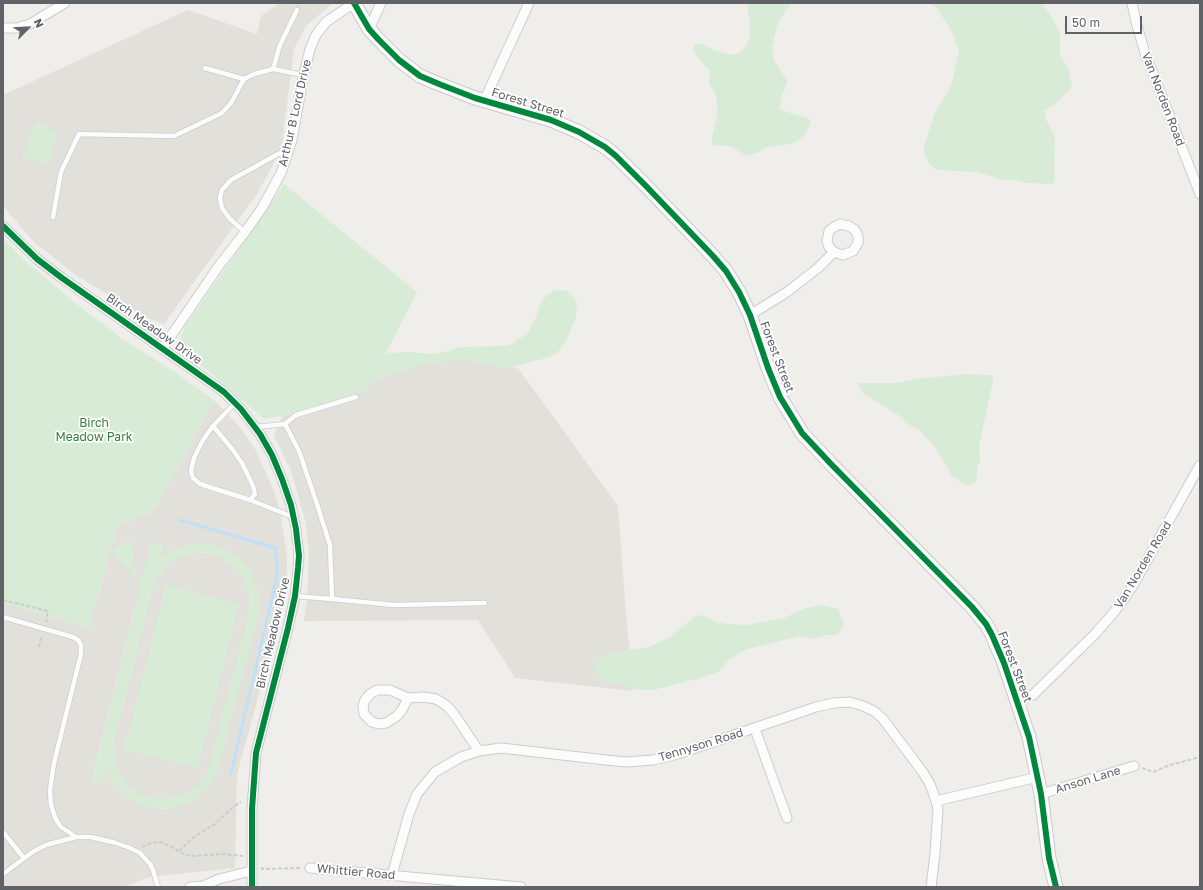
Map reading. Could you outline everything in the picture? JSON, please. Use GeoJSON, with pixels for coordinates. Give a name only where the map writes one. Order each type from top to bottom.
{"type":"FeatureCollection","features":[{"type":"Feature","properties":{"kind":"street"},"geometry":{"type":"LineString","coordinates":[[3,28],[10,29],[23,26],[37,20],[65,3]]}},
{"type":"Feature","properties":{"kind":"street","name":"Forest Street"},"geometry":{"type":"LineString","coordinates":[[354,3],[369,29],[393,55],[420,76],[457,92],[540,116],[565,125],[594,140],[616,156],[713,256],[733,282],[750,315],[776,388],[796,425],[831,464],[979,615],[992,635],[1018,702],[1029,737],[1038,777],[1047,845],[1056,887]]}},
{"type":"Feature","properties":{"kind":"street","name":"Arthur B Lord Drive"},"geometry":{"type":"LineString","coordinates":[[162,349],[218,267],[262,208],[281,173],[290,148],[303,75],[310,49],[316,35],[322,26],[332,17],[354,3]]}},
{"type":"Feature","properties":{"kind":"street"},"geometry":{"type":"LineString","coordinates":[[369,29],[381,3]]}},
{"type":"Feature","properties":{"kind":"street"},"geometry":{"type":"LineString","coordinates":[[484,101],[529,3]]}},
{"type":"Feature","properties":{"kind":"street","name":"Van Norden Road"},"geometry":{"type":"LineString","coordinates":[[1132,3],[1145,53],[1196,172],[1200,194]]}},
{"type":"Feature","properties":{"kind":"street","name":"Birch Meadow Drive"},"geometry":{"type":"LineString","coordinates":[[3,226],[37,259],[62,278],[214,384],[235,403],[255,427],[277,465],[294,517],[299,556],[295,596],[256,753],[253,783],[251,856],[252,887]]}},
{"type":"Feature","properties":{"kind":"street"},"geometry":{"type":"LineString","coordinates":[[750,315],[793,287],[818,268],[834,252]]}},
{"type":"Feature","properties":{"kind":"street","name":"Van Norden Road"},"geometry":{"type":"LineString","coordinates":[[1018,702],[1032,695],[1038,690],[1095,634],[1115,611],[1132,587],[1200,465]]}},
{"type":"Feature","properties":{"kind":"street"},"geometry":{"type":"LineString","coordinates":[[408,698],[400,714],[386,723],[379,724],[372,722],[364,714],[363,706],[365,700],[370,694],[377,690],[390,690],[408,698],[430,697],[447,706],[462,725],[479,751]]}},
{"type":"Feature","properties":{"kind":"street","name":"Tennyson Road"},"geometry":{"type":"LineString","coordinates":[[392,875],[409,814],[414,800],[421,788],[430,777],[443,766],[461,757],[490,749],[513,749],[606,760],[646,761],[678,754],[826,705],[850,702],[874,711],[889,726],[926,778],[936,801]]}},
{"type":"Feature","properties":{"kind":"street"},"geometry":{"type":"LineString","coordinates":[[755,729],[787,818]]}},
{"type":"Feature","properties":{"kind":"street","name":"Anson Lane"},"geometry":{"type":"LineString","coordinates":[[1041,794],[1134,766]]}},
{"type":"Feature","properties":{"kind":"street"},"geometry":{"type":"LineString","coordinates":[[931,887],[938,820],[936,801],[1038,777]]}},
{"type":"Feature","properties":{"kind":"street","name":"Whittier Road"},"geometry":{"type":"LineString","coordinates":[[310,868],[521,887]]}},
{"type":"Feature","properties":{"kind":"street"},"geometry":{"type":"LineString","coordinates":[[190,887],[203,887],[219,879],[251,871]]}},
{"type":"Feature","properties":{"kind":"lane"},"geometry":{"type":"LineString","coordinates":[[272,69],[280,45],[297,10]]}},
{"type":"Feature","properties":{"kind":"lane"},"geometry":{"type":"LineString","coordinates":[[205,68],[244,79]]}},
{"type":"Feature","properties":{"kind":"lane"},"geometry":{"type":"LineString","coordinates":[[53,217],[61,172],[79,134],[174,136],[222,113],[231,103],[244,79],[254,74],[272,69],[303,75]]}},
{"type":"Feature","properties":{"kind":"lane"},"geometry":{"type":"LineString","coordinates":[[245,232],[230,219],[222,208],[220,198],[222,190],[231,180],[290,148]]}},
{"type":"Feature","properties":{"kind":"lane"},"geometry":{"type":"LineString","coordinates":[[255,427],[285,424],[296,415],[356,398]]}},
{"type":"Feature","properties":{"kind":"lane"},"geometry":{"type":"LineString","coordinates":[[235,403],[213,426],[203,440],[194,458],[191,471],[193,478],[200,484],[250,500],[294,517]]}},
{"type":"Feature","properties":{"kind":"lane"},"geometry":{"type":"LineString","coordinates":[[285,424],[299,451],[330,544],[332,599]]}},
{"type":"Feature","properties":{"kind":"lane"},"geometry":{"type":"LineString","coordinates":[[213,426],[242,463],[254,486],[255,494],[250,500]]}},
{"type":"Feature","properties":{"kind":"lane"},"geometry":{"type":"LineString","coordinates":[[295,596],[394,605],[485,603]]}},
{"type":"Feature","properties":{"kind":"lane"},"geometry":{"type":"LineString","coordinates":[[3,617],[73,636],[80,643],[82,648],[54,763],[50,790],[54,818],[61,827],[76,837]]}},
{"type":"Feature","properties":{"kind":"lane"},"geometry":{"type":"LineString","coordinates":[[3,832],[24,858]]}},
{"type":"Feature","properties":{"kind":"lane"},"geometry":{"type":"LineString","coordinates":[[3,874],[46,844],[76,837],[91,837],[109,840],[137,851],[150,864],[158,887]]}},
{"type":"Feature","properties":{"kind":"path"},"geometry":{"type":"LineString","coordinates":[[3,600],[48,611],[40,647]]}},
{"type":"Feature","properties":{"kind":"path"},"geometry":{"type":"LineString","coordinates":[[1134,766],[1153,772],[1170,765],[1200,757]]}},
{"type":"Feature","properties":{"kind":"path"},"geometry":{"type":"LineString","coordinates":[[180,851],[195,836],[215,824],[232,808],[241,802]]}},
{"type":"Feature","properties":{"kind":"path"},"geometry":{"type":"LineString","coordinates":[[137,851],[146,844],[157,842],[170,846],[186,855],[262,855],[262,869],[310,868]]}},
{"type":"Feature","properties":{"kind":"shaded area"},"geometry":{"type":"Polygon","coordinates":[[[280,3],[333,3],[306,26],[294,49],[282,145],[272,167],[257,194],[164,324],[147,318],[77,276],[34,242],[3,206],[3,95],[188,10],[257,34],[261,16],[280,3]]]}},
{"type":"Feature","properties":{"kind":"shaded area"},"geometry":{"type":"Polygon","coordinates":[[[446,353],[518,368],[618,506],[633,691],[515,678],[478,620],[304,621],[307,599],[309,551],[305,520],[291,471],[274,436],[289,400],[446,353]]]}},
{"type":"Feature","properties":{"kind":"shaded area"},"geometry":{"type":"Polygon","coordinates":[[[214,400],[239,426],[255,449],[275,494],[280,511],[287,555],[287,571],[280,616],[237,775],[235,868],[146,878],[125,887],[3,887],[3,602],[89,628],[117,526],[148,514],[156,507],[214,400]]]}},
{"type":"Feature","properties":{"kind":"green space"},"geometry":{"type":"Polygon","coordinates":[[[747,3],[791,3],[778,23],[772,48],[774,60],[787,81],[781,97],[780,109],[808,118],[811,123],[804,135],[794,143],[764,148],[760,152],[746,156],[731,146],[712,145],[712,136],[717,117],[716,95],[709,83],[710,69],[706,67],[696,56],[693,47],[695,44],[703,44],[711,49],[730,55],[739,53],[749,40],[750,25],[747,3]]]}},
{"type":"Feature","properties":{"kind":"green space"},"geometry":{"type":"Polygon","coordinates":[[[930,3],[1041,3],[1050,14],[1059,31],[1061,41],[1059,51],[1069,70],[1072,87],[1055,104],[1044,111],[1046,120],[1055,137],[1055,181],[1052,184],[1026,183],[1014,180],[1005,181],[978,172],[937,170],[929,164],[923,150],[934,115],[952,84],[959,51],[952,32],[937,8],[930,3]]]}},
{"type":"Feature","properties":{"kind":"green space"},"geometry":{"type":"Polygon","coordinates":[[[36,121],[58,134],[48,164],[22,157],[36,121]]]}},
{"type":"Feature","properties":{"kind":"green space"},"geometry":{"type":"Polygon","coordinates":[[[284,184],[417,292],[385,355],[390,353],[408,352],[430,354],[441,353],[461,347],[510,345],[527,334],[535,320],[540,304],[546,296],[555,290],[567,291],[577,302],[576,317],[566,341],[558,352],[550,357],[511,367],[496,367],[460,359],[428,364],[394,373],[371,383],[367,391],[293,414],[264,419],[185,351],[181,337],[185,326],[284,184]]]}},
{"type":"Feature","properties":{"kind":"green space","name":"Birch Meadow Park"},"geometry":{"type":"Polygon","coordinates":[[[3,238],[23,259],[73,301],[120,337],[179,375],[214,400],[156,507],[148,514],[117,526],[89,628],[3,602],[3,238]]]}},
{"type":"Feature","properties":{"kind":"green space"},"geometry":{"type":"Polygon","coordinates":[[[965,374],[993,375],[979,446],[980,460],[977,468],[977,479],[974,484],[968,485],[952,476],[935,447],[920,431],[905,422],[898,415],[867,396],[861,391],[858,383],[897,383],[916,379],[965,374]]]}},
{"type":"Feature","properties":{"kind":"green space"},"geometry":{"type":"Polygon","coordinates":[[[131,541],[135,573],[138,577],[134,579],[133,573],[112,550],[120,544],[131,541]]]}},
{"type":"Feature","properties":{"kind":"green space"},"geometry":{"type":"Polygon","coordinates":[[[151,542],[164,545],[161,558],[172,550],[191,544],[210,544],[228,550],[250,570],[258,588],[258,617],[217,774],[212,783],[199,797],[182,806],[163,810],[144,806],[127,797],[113,783],[107,770],[103,784],[91,780],[151,542]],[[199,553],[190,554],[173,561],[166,567],[155,582],[115,738],[114,756],[119,773],[131,788],[138,793],[155,799],[173,798],[190,791],[197,786],[208,771],[248,615],[249,597],[244,579],[232,565],[217,556],[199,553]]]}},
{"type":"Feature","properties":{"kind":"green space"},"geometry":{"type":"Polygon","coordinates":[[[166,585],[239,604],[198,768],[124,749],[166,585]]]}},
{"type":"Feature","properties":{"kind":"green space"},"geometry":{"type":"Polygon","coordinates":[[[821,605],[839,609],[844,624],[838,635],[827,635],[814,639],[801,636],[744,650],[728,661],[718,672],[700,678],[653,690],[639,690],[603,679],[594,672],[593,666],[606,654],[648,647],[658,643],[671,636],[696,616],[701,615],[716,622],[727,624],[747,625],[784,618],[806,608],[821,605]]]}},
{"type":"Feature","properties":{"kind":"waterway"},"geometry":{"type":"LineString","coordinates":[[180,520],[276,548],[277,577],[231,773]]}},
{"type":"Feature","properties":{"kind":"cycle path"},"geometry":{"type":"LineString","coordinates":[[354,3],[369,29],[378,39],[399,60],[420,76],[475,98],[551,120],[579,132],[605,147],[646,186],[726,271],[739,292],[750,315],[768,368],[780,397],[802,433],[972,607],[986,624],[992,635],[1004,663],[1029,737],[1041,794],[1049,858],[1056,887]]}},
{"type":"Feature","properties":{"kind":"cycle path"},"geometry":{"type":"LineString","coordinates":[[3,226],[37,259],[62,278],[224,392],[241,409],[260,434],[272,455],[282,479],[291,505],[296,529],[299,556],[295,596],[256,753],[252,809],[252,887]]}}]}
